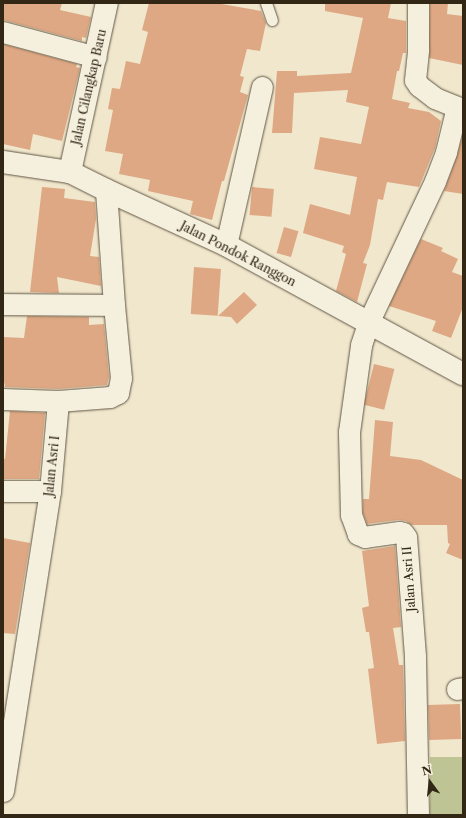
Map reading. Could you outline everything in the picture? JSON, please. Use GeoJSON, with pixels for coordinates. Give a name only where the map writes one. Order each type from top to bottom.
{"type":"FeatureCollection","features":[{"type":"Feature","properties":{"kind":"street","name":"Jalan Cilangkap Baru"},"geometry":{"type":"LineString","coordinates":[[70,172],[107,3]]}},
{"type":"Feature","properties":{"kind":"street"},"geometry":{"type":"LineString","coordinates":[[418,3],[418,49],[415,80],[419,86],[435,98],[457,107],[458,120]]}},
{"type":"Feature","properties":{"kind":"street"},"geometry":{"type":"LineString","coordinates":[[3,32],[96,57]]}},
{"type":"Feature","properties":{"kind":"street"},"geometry":{"type":"LineString","coordinates":[[226,245],[262,87]]}},
{"type":"Feature","properties":{"kind":"street","name":"Jalan Asri II"},"geometry":{"type":"LineString","coordinates":[[418,815],[415,656],[406,537],[400,532],[365,537],[358,534],[351,515],[349,432],[360,345],[368,323],[435,181],[458,120]]}},
{"type":"Feature","properties":{"kind":"street","name":"Jalan Pondok Ranggon"},"geometry":{"type":"LineString","coordinates":[[3,162],[70,172],[226,245],[463,374]]}},
{"type":"Feature","properties":{"kind":"street"},"geometry":{"type":"LineString","coordinates":[[3,399],[58,401],[110,397],[118,394],[121,378],[106,190]]}},
{"type":"Feature","properties":{"kind":"street"},"geometry":{"type":"LineString","coordinates":[[3,304],[114,305]]}},
{"type":"Feature","properties":{"kind":"street","name":"Jalan Asri I"},"geometry":{"type":"LineString","coordinates":[[3,791],[50,491],[58,401]]}},
{"type":"Feature","properties":{"kind":"street"},"geometry":{"type":"LineString","coordinates":[[3,491],[50,491]]}},
{"type":"Feature","properties":{"kind":"lane"},"geometry":{"type":"LineString","coordinates":[[266,3],[272,20]]}},
{"type":"Feature","properties":{"kind":"green space"},"geometry":{"type":"Polygon","coordinates":[[[430,757],[463,757],[463,815],[430,815],[430,757]]]}},
{"type":"Feature","properties":{"kind":"building"},"geometry":{"type":"Polygon","coordinates":[[[3,3],[62,3],[60,10],[91,17],[86,38],[82,37],[82,41],[3,20],[3,3]]]}},
{"type":"Feature","properties":{"kind":"building"},"geometry":{"type":"Polygon","coordinates":[[[149,3],[216,3],[261,11],[266,23],[260,51],[247,49],[240,76],[244,77],[240,92],[248,95],[212,220],[190,214],[193,201],[148,191],[150,180],[119,174],[123,154],[105,151],[113,110],[108,109],[112,88],[120,89],[126,61],[140,64],[148,32],[142,30],[149,3]]]}},
{"type":"Feature","properties":{"kind":"building"},"geometry":{"type":"Polygon","coordinates":[[[325,3],[391,3],[388,18],[406,21],[406,53],[403,53],[399,71],[397,71],[392,99],[410,103],[408,108],[429,112],[441,121],[435,148],[419,187],[387,182],[383,200],[378,199],[370,245],[363,263],[367,264],[357,302],[336,291],[346,254],[342,252],[344,246],[303,233],[310,204],[350,215],[357,177],[314,169],[320,137],[361,144],[369,107],[346,102],[348,90],[294,93],[292,133],[272,133],[277,71],[297,71],[297,76],[351,73],[363,18],[325,11],[325,3]]]}},
{"type":"Feature","properties":{"kind":"building"},"geometry":{"type":"Polygon","coordinates":[[[430,3],[448,3],[447,14],[463,16],[463,65],[429,58],[430,3]]]}},
{"type":"Feature","properties":{"kind":"building"},"geometry":{"type":"Polygon","coordinates":[[[3,44],[77,64],[76,67],[80,68],[62,141],[33,134],[30,150],[3,144],[3,44]]]}},
{"type":"Feature","properties":{"kind":"building"},"geometry":{"type":"Polygon","coordinates":[[[463,133],[463,194],[444,191],[457,156],[463,133]]]}},
{"type":"Feature","properties":{"kind":"building"},"geometry":{"type":"Polygon","coordinates":[[[42,187],[65,189],[64,198],[95,202],[96,219],[90,256],[99,257],[101,286],[57,277],[59,293],[30,292],[42,187]]]}},
{"type":"Feature","properties":{"kind":"building"},"geometry":{"type":"Polygon","coordinates":[[[252,187],[274,189],[271,217],[250,215],[252,187]]]}},
{"type":"Feature","properties":{"kind":"building"},"geometry":{"type":"Polygon","coordinates":[[[284,227],[298,231],[291,257],[277,253],[284,227]]]}},
{"type":"Feature","properties":{"kind":"building"},"geometry":{"type":"Polygon","coordinates":[[[421,239],[443,248],[441,251],[458,259],[452,272],[463,276],[463,307],[451,338],[432,331],[436,321],[389,306],[421,239]]]}},
{"type":"Feature","properties":{"kind":"building"},"geometry":{"type":"Polygon","coordinates":[[[194,267],[221,269],[218,316],[191,314],[194,267]]]}},
{"type":"Feature","properties":{"kind":"building"},"geometry":{"type":"Polygon","coordinates":[[[244,292],[257,305],[237,324],[231,317],[218,316],[244,292]]]}},
{"type":"Feature","properties":{"kind":"building"},"geometry":{"type":"Polygon","coordinates":[[[27,316],[89,317],[89,325],[104,324],[109,377],[107,385],[58,389],[5,387],[3,375],[3,337],[24,338],[27,316]]]}},
{"type":"Feature","properties":{"kind":"building"},"geometry":{"type":"Polygon","coordinates":[[[374,364],[394,369],[384,410],[364,405],[374,364]]]}},
{"type":"Feature","properties":{"kind":"building"},"geometry":{"type":"Polygon","coordinates":[[[10,411],[45,413],[39,479],[3,479],[3,459],[5,459],[10,411]]]}},
{"type":"Feature","properties":{"kind":"building"},"geometry":{"type":"Polygon","coordinates":[[[375,420],[393,422],[390,456],[421,460],[463,480],[463,560],[446,553],[450,544],[448,543],[447,525],[411,525],[406,521],[398,520],[367,524],[363,513],[363,499],[369,499],[375,420]]]}},
{"type":"Feature","properties":{"kind":"building"},"geometry":{"type":"Polygon","coordinates":[[[3,538],[30,543],[15,634],[3,633],[3,538]]]}},
{"type":"Feature","properties":{"kind":"building"},"geometry":{"type":"Polygon","coordinates":[[[395,546],[401,627],[393,628],[399,665],[403,665],[405,741],[377,744],[368,669],[374,668],[369,632],[366,632],[362,608],[369,606],[362,551],[395,546]]]}},
{"type":"Feature","properties":{"kind":"building"},"geometry":{"type":"Polygon","coordinates":[[[460,704],[461,739],[429,740],[428,705],[460,704]]]}}]}
